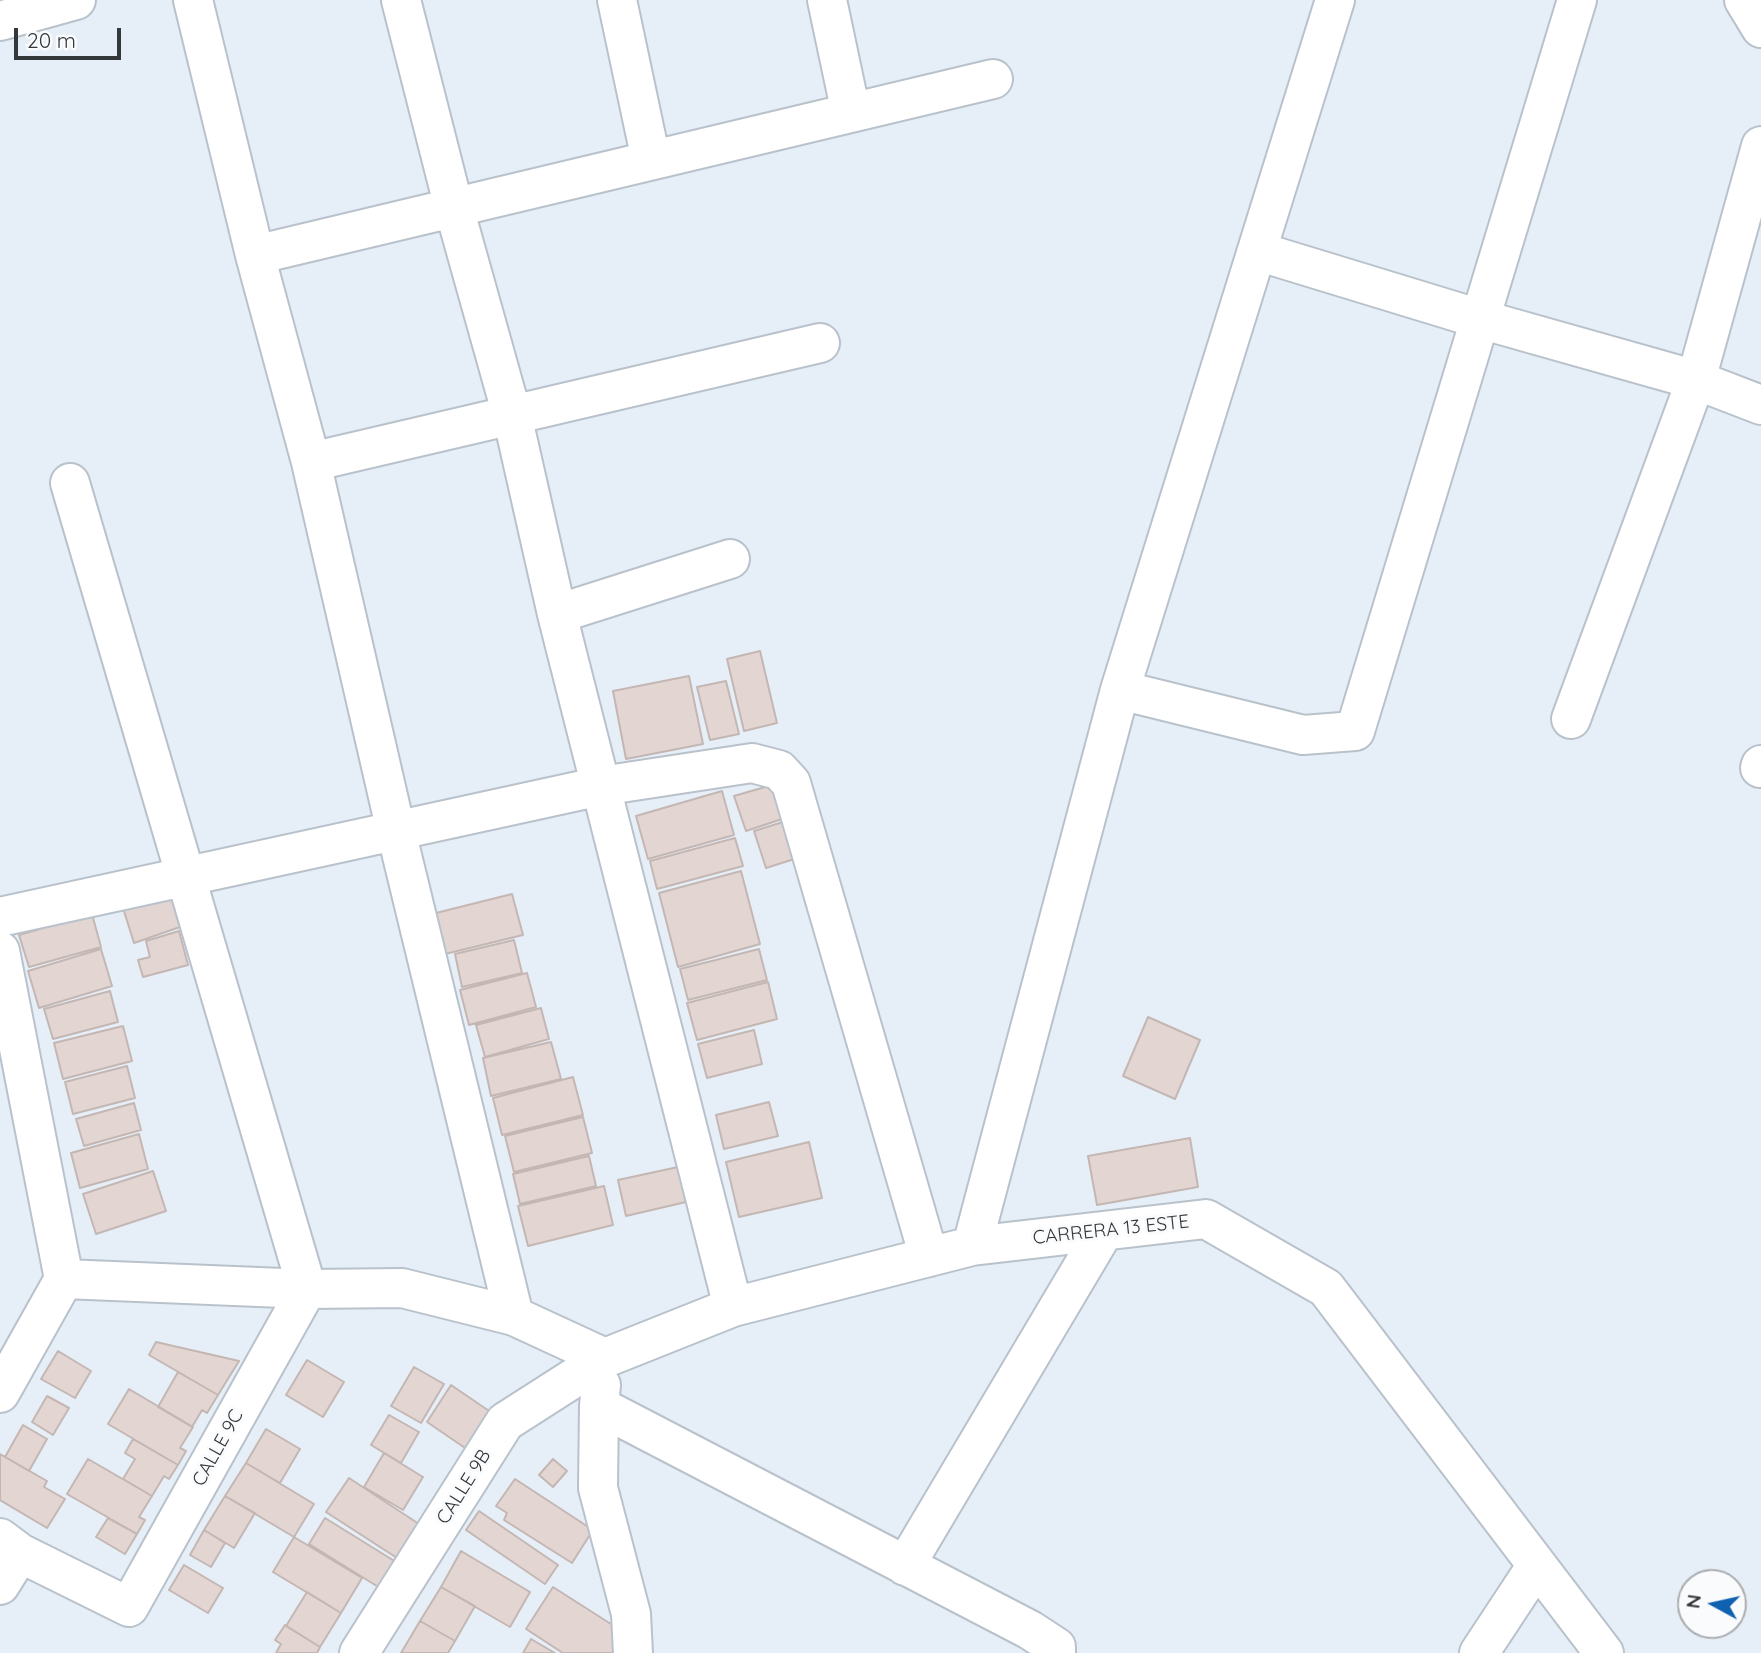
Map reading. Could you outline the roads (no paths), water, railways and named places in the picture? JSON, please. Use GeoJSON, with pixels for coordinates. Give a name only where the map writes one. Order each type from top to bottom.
{"type":"FeatureCollection","features":[{"type":"Feature","properties":{"kind":"street"},"geometry":{"type":"LineString","coordinates":[[0,21],[76,0]]}},
{"type":"Feature","properties":{"kind":"street"},"geometry":{"type":"LineString","coordinates":[[193,0],[255,255],[311,462],[396,831],[514,1316]]}},
{"type":"Feature","properties":{"kind":"street"},"geometry":{"type":"LineString","coordinates":[[401,0],[454,208],[512,415],[557,614],[733,1307]]}},
{"type":"Feature","properties":{"kind":"street"},"geometry":{"type":"LineString","coordinates":[[617,0],[651,160]]}},
{"type":"Feature","properties":{"kind":"street"},"geometry":{"type":"LineString","coordinates":[[827,0],[851,113]]}},
{"type":"Feature","properties":{"kind":"street"},"geometry":{"type":"LineString","coordinates":[[972,1246],[1120,690],[1335,0]]}},
{"type":"Feature","properties":{"kind":"street"},"geometry":{"type":"LineString","coordinates":[[1120,690],[1303,735],[1355,731],[1577,0]]}},
{"type":"Feature","properties":{"kind":"street"},"geometry":{"type":"LineString","coordinates":[[1744,0],[1761,27]]}},
{"type":"Feature","properties":{"kind":"street"},"geometry":{"type":"LineString","coordinates":[[255,255],[993,79]]}},
{"type":"Feature","properties":{"kind":"street"},"geometry":{"type":"LineString","coordinates":[[1571,719],[1696,380],[1761,145]]}},
{"type":"Feature","properties":{"kind":"street"},"geometry":{"type":"LineString","coordinates":[[1257,251],[1480,319],[1696,380],[1761,405]]}},
{"type":"Feature","properties":{"kind":"street"},"geometry":{"type":"LineString","coordinates":[[311,462],[820,343]]}},
{"type":"Feature","properties":{"kind":"street"},"geometry":{"type":"LineString","coordinates":[[70,483],[307,1289]]}},
{"type":"Feature","properties":{"kind":"street"},"geometry":{"type":"LineString","coordinates":[[557,614],[730,559]]}},
{"type":"Feature","properties":{"kind":"street"},"geometry":{"type":"LineString","coordinates":[[0,917],[601,786],[752,763],[779,770],[791,783],[929,1256]]}},
{"type":"Feature","properties":{"kind":"street"},"geometry":{"type":"LineString","coordinates":[[0,951],[64,1279],[0,1393]]}},
{"type":"Feature","properties":{"kind":"street","name":"CARRERA 13 ESTE"},"geometry":{"type":"LineString","coordinates":[[604,1359],[733,1307],[929,1256],[972,1246],[1206,1219],[1326,1288],[1604,1653]]}},
{"type":"Feature","properties":{"kind":"street"},"geometry":{"type":"LineString","coordinates":[[905,1566],[1104,1231]]}},
{"type":"Feature","properties":{"kind":"street"},"geometry":{"type":"LineString","coordinates":[[64,1279],[307,1289],[402,1289],[514,1316],[604,1359],[599,1406],[598,1488],[631,1614],[634,1653]]}},
{"type":"Feature","properties":{"kind":"street","name":"CALLE 9C"},"geometry":{"type":"LineString","coordinates":[[10,1546],[129,1606],[307,1289]]}},
{"type":"Feature","properties":{"kind":"street","name":"CALLE 9B"},"geometry":{"type":"LineString","coordinates":[[359,1653],[505,1422],[604,1359]]}},
{"type":"Feature","properties":{"kind":"street"},"geometry":{"type":"LineString","coordinates":[[599,1406],[1030,1630],[1056,1647],[1056,1653]]}},
{"type":"Feature","properties":{"kind":"street"},"geometry":{"type":"LineString","coordinates":[[0,1586],[10,1546]]}},
{"type":"Feature","properties":{"kind":"street"},"geometry":{"type":"LineString","coordinates":[[1479,1653],[1537,1565]]}}]}
